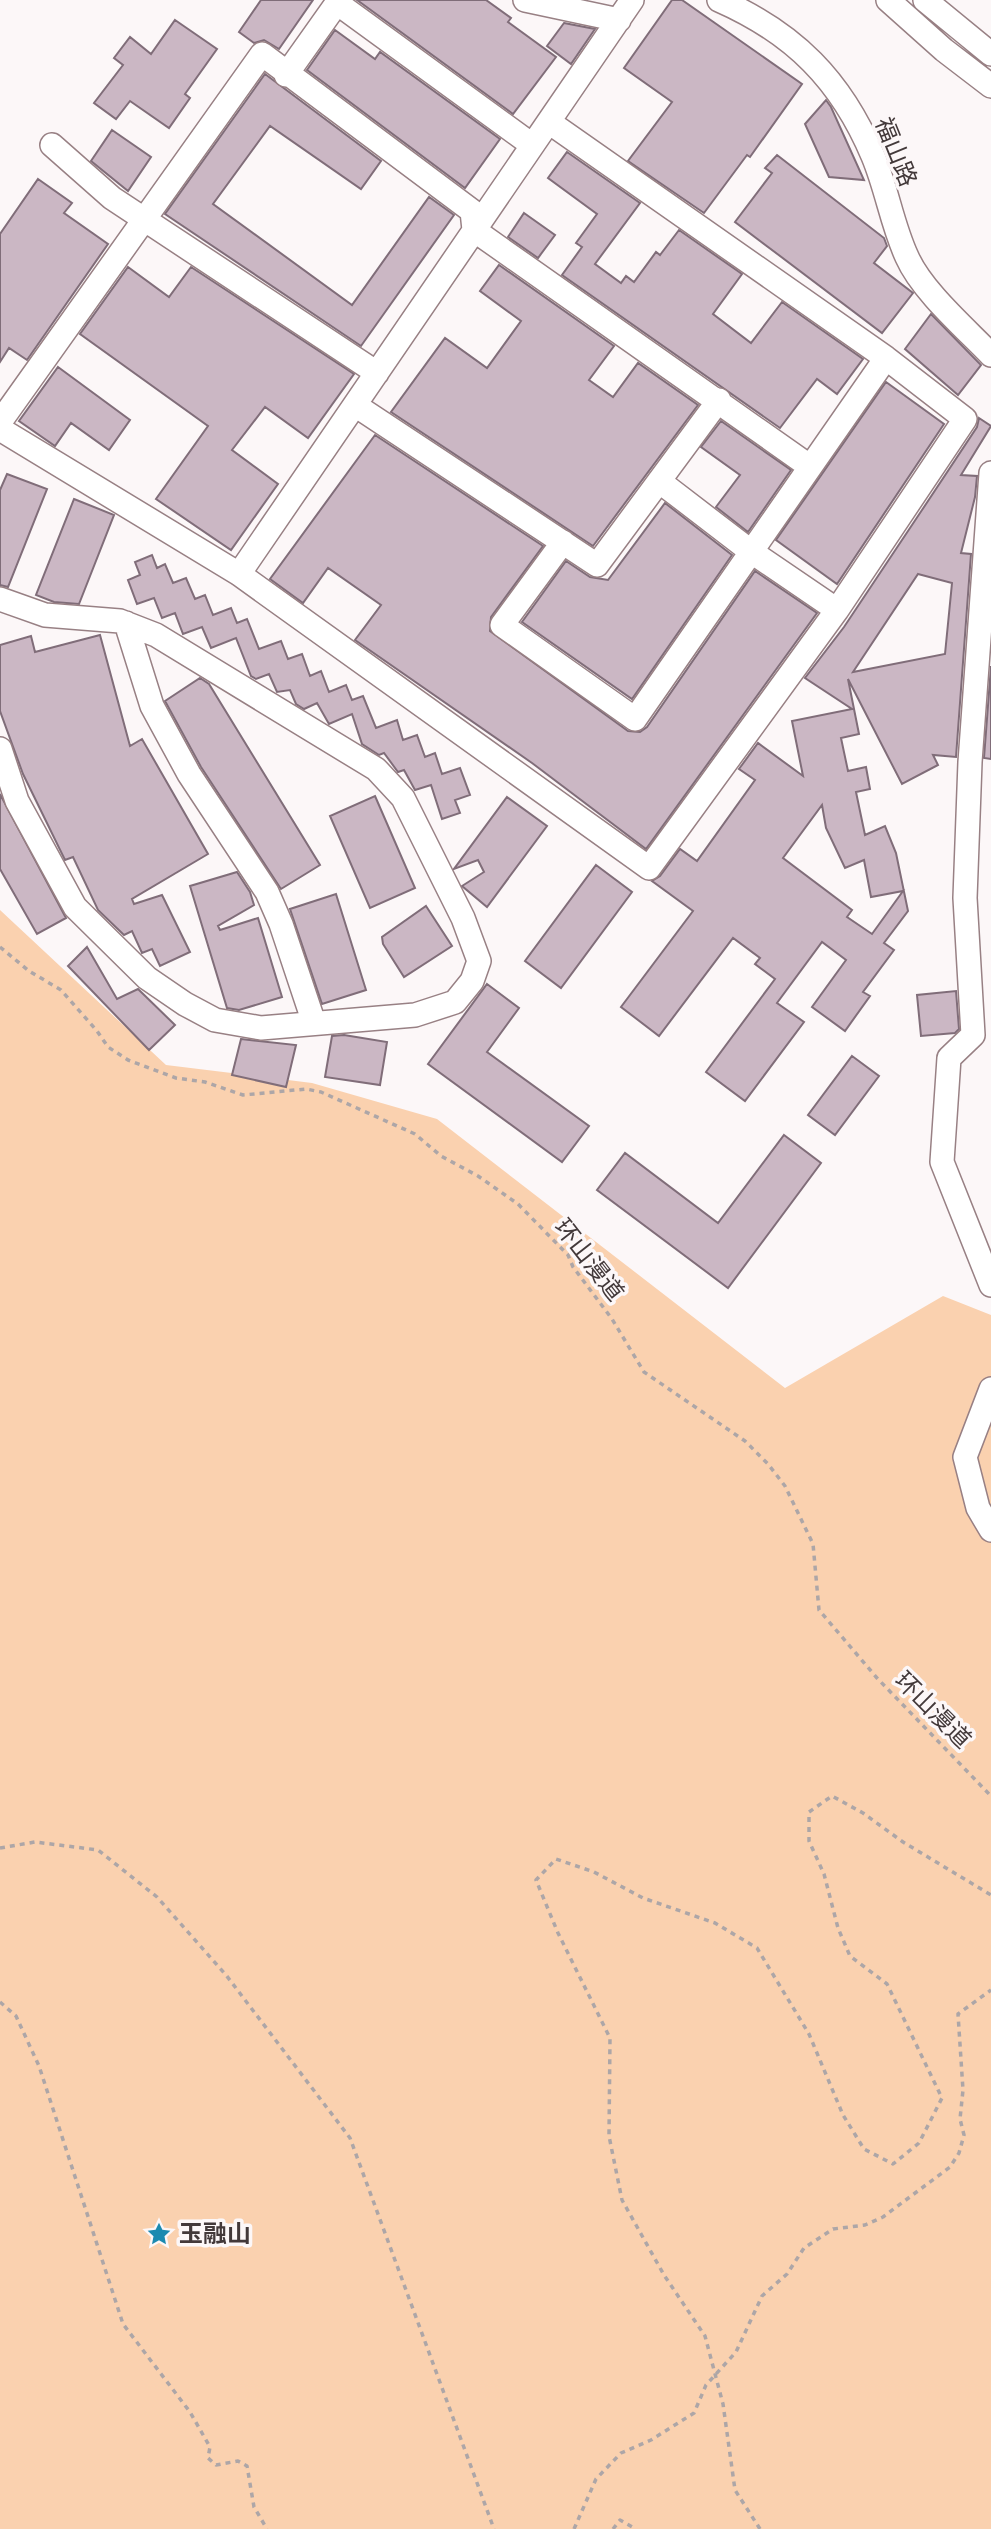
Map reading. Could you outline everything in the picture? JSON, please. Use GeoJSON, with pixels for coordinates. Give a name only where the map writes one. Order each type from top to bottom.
{"type":"FeatureCollection","features":[{"type":"Feature","properties":{"kind":"street"},"geometry":{"type":"LineString","coordinates":[[525,0],[619,20]]}},
{"type":"Feature","properties":{"kind":"street"},"geometry":{"type":"LineString","coordinates":[[239,574],[632,0]]}},
{"type":"Feature","properties":{"kind":"street","name":"福山路"},"geometry":{"type":"LineString","coordinates":[[719,0],[783,37],[822,69],[848,105],[873,156],[908,260],[950,312],[991,355]]}},
{"type":"Feature","properties":{"kind":"street"},"geometry":{"type":"LineString","coordinates":[[888,0],[944,50],[991,86]]}},
{"type":"Feature","properties":{"kind":"street"},"geometry":{"type":"LineString","coordinates":[[925,0],[991,54]]}},
{"type":"Feature","properties":{"kind":"street"},"geometry":{"type":"LineString","coordinates":[[286,75],[337,3],[532,145]]}},
{"type":"Feature","properties":{"kind":"street"},"geometry":{"type":"LineString","coordinates":[[0,422],[262,54],[286,75],[472,211],[474,230],[719,400],[809,466]]}},
{"type":"Feature","properties":{"kind":"street"},"geometry":{"type":"LineString","coordinates":[[0,429],[239,574],[649,868],[837,610],[965,419],[886,358],[549,122]]}},
{"type":"Feature","properties":{"kind":"street"},"geometry":{"type":"LineString","coordinates":[[52,145],[112,198],[146,217],[377,373]]}},
{"type":"Feature","properties":{"kind":"street"},"geometry":{"type":"LineString","coordinates":[[563,542],[502,625],[635,719],[749,550],[886,358]]}},
{"type":"Feature","properties":{"kind":"street"},"geometry":{"type":"LineString","coordinates":[[355,405],[597,565],[719,400]]}},
{"type":"Feature","properties":{"kind":"street"},"geometry":{"type":"LineString","coordinates":[[991,473],[970,762],[965,898],[973,1034],[949,1058],[942,1162],[991,1285]]}},
{"type":"Feature","properties":{"kind":"street"},"geometry":{"type":"LineString","coordinates":[[659,481],[749,550],[837,610]]}},
{"type":"Feature","properties":{"kind":"street"},"geometry":{"type":"LineString","coordinates":[[0,598],[45,615],[126,623],[156,635],[376,769],[403,798],[463,918],[480,961],[472,981],[455,1002],[415,1015],[261,1028],[215,1020],[185,1004],[147,978],[75,907],[18,801],[0,749]]}},
{"type":"Feature","properties":{"kind":"street"},"geometry":{"type":"LineString","coordinates":[[126,623],[152,706],[189,774],[267,892],[281,924],[314,1023]]}},
{"type":"Feature","properties":{"kind":"street"},"geometry":{"type":"LineString","coordinates":[[991,1389],[965,1457],[978,1508],[991,1530]]}},
{"type":"Feature","properties":{"kind":"path","name":"环山漫道"},"geometry":{"type":"LineString","coordinates":[[0,947],[29,971],[61,990],[114,1053],[176,1078],[205,1082],[243,1095],[276,1094],[306,1089],[321,1092],[415,1134],[441,1156],[478,1176],[518,1204],[568,1255],[573,1267],[612,1319],[644,1372],[745,1441],[768,1464],[790,1496],[813,1544],[819,1611],[877,1678],[991,1796]]}},
{"type":"Feature","properties":{"kind":"path"},"geometry":{"type":"LineString","coordinates":[[760,2529],[734,2490],[723,2404],[705,2336],[664,2276],[622,2200],[609,2136],[610,2038],[564,1946],[536,1880],[556,1859],[594,1872],[643,1898],[715,1923],[757,1948],[809,2034],[843,2115],[857,2138],[864,2149],[893,2164],[919,2143],[942,2098],[887,1984],[850,1956],[838,1928],[824,1874],[809,1841],[809,1812],[832,1796],[991,1895]]}},
{"type":"Feature","properties":{"kind":"path"},"geometry":{"type":"LineString","coordinates":[[0,1848],[35,1842],[98,1850],[147,1889],[226,1975],[350,2138],[494,2529]]}},
{"type":"Feature","properties":{"kind":"path"},"geometry":{"type":"LineString","coordinates":[[573,2529],[600,2474],[626,2449],[648,2442],[690,2416],[706,2385],[736,2352],[762,2296],[787,2274],[804,2248],[833,2229],[865,2225],[883,2217],[950,2166],[959,2153],[964,2135],[960,2119],[963,2090],[958,2014],[991,1990]]}},
{"type":"Feature","properties":{"kind":"path"},"geometry":{"type":"LineString","coordinates":[[0,2002],[16,2016],[39,2066],[123,2324],[196,2422],[210,2446],[208,2458],[216,2465],[238,2461],[247,2466],[254,2507],[267,2529]]}},
{"type":"Feature","properties":{"kind":"path"},"geometry":{"type":"LineString","coordinates":[[613,2529],[620,2521],[636,2529]]}},
{"type":"Feature","properties":{"kind":"shaded area"},"geometry":{"type":"Polygon","coordinates":[[[0,910],[166,1065],[312,1083],[437,1119],[785,1388],[943,1296],[991,1315],[991,2529],[0,2529],[0,910]]]}},
{"type":"Feature","properties":{"kind":"building"},"geometry":{"type":"Polygon","coordinates":[[[261,0],[313,0],[279,49],[264,40],[254,43],[239,32],[261,0]]]}},
{"type":"Feature","properties":{"kind":"building"},"geometry":{"type":"Polygon","coordinates":[[[357,0],[486,0],[511,18],[508,22],[556,57],[513,114],[357,0]]]}},
{"type":"Feature","properties":{"kind":"building"},"geometry":{"type":"Polygon","coordinates":[[[672,0],[682,0],[802,84],[750,157],[747,155],[704,213],[628,161],[672,102],[624,68],[672,0]]]}},
{"type":"Feature","properties":{"kind":"building"},"geometry":{"type":"Polygon","coordinates":[[[175,20],[217,49],[185,94],[190,98],[169,128],[130,101],[116,119],[94,103],[123,65],[114,58],[130,37],[151,54],[175,20]]]}},
{"type":"Feature","properties":{"kind":"building"},"geometry":{"type":"Polygon","coordinates":[[[564,23],[595,29],[571,64],[547,46],[564,23]]]}},
{"type":"Feature","properties":{"kind":"building"},"geometry":{"type":"Polygon","coordinates":[[[335,30],[375,59],[380,52],[500,139],[465,188],[307,70],[335,30]]]}},
{"type":"Feature","properties":{"kind":"building"},"geometry":{"type":"Polygon","coordinates":[[[265,74],[381,161],[361,189],[270,126],[213,204],[352,305],[429,197],[454,215],[361,346],[165,214],[265,74]]]}},
{"type":"Feature","properties":{"kind":"building"},"geometry":{"type":"Polygon","coordinates":[[[826,100],[864,180],[829,177],[805,124],[826,100]]]}},
{"type":"Feature","properties":{"kind":"building"},"geometry":{"type":"Polygon","coordinates":[[[112,130],[151,157],[128,191],[91,161],[112,130]]]}},
{"type":"Feature","properties":{"kind":"building"},"geometry":{"type":"Polygon","coordinates":[[[567,152],[640,203],[595,264],[621,283],[626,276],[634,282],[656,252],[660,255],[679,230],[742,274],[713,314],[751,343],[782,302],[863,359],[837,394],[817,379],[780,428],[562,275],[582,247],[576,243],[597,214],[548,178],[567,152]]]}},
{"type":"Feature","properties":{"kind":"building"},"geometry":{"type":"Polygon","coordinates":[[[777,155],[884,238],[887,246],[874,263],[913,293],[882,333],[735,222],[772,173],[765,168],[777,155]]]}},
{"type":"Feature","properties":{"kind":"building"},"geometry":{"type":"Polygon","coordinates":[[[38,179],[72,203],[64,213],[108,244],[27,360],[9,348],[0,362],[0,234],[38,179]]]}},
{"type":"Feature","properties":{"kind":"building"},"geometry":{"type":"Polygon","coordinates":[[[524,213],[555,235],[538,258],[508,237],[524,213]]]}},
{"type":"Feature","properties":{"kind":"building"},"geometry":{"type":"Polygon","coordinates":[[[499,265],[614,346],[589,380],[613,397],[638,363],[698,405],[593,546],[391,412],[445,338],[487,368],[521,321],[480,291],[499,265]]]}},
{"type":"Feature","properties":{"kind":"building"},"geometry":{"type":"Polygon","coordinates":[[[128,267],[169,297],[191,267],[354,374],[308,438],[265,407],[232,450],[278,484],[231,550],[156,499],[208,426],[80,334],[128,267]]]}},
{"type":"Feature","properties":{"kind":"building"},"geometry":{"type":"Polygon","coordinates":[[[931,314],[981,365],[958,395],[905,349],[931,314]]]}},
{"type":"Feature","properties":{"kind":"building"},"geometry":{"type":"Polygon","coordinates":[[[58,367],[130,420],[109,450],[71,423],[55,446],[19,421],[58,367]]]}},
{"type":"Feature","properties":{"kind":"building"},"geometry":{"type":"Polygon","coordinates":[[[886,382],[944,424],[837,584],[776,540],[886,382]]]}},
{"type":"Feature","properties":{"kind":"building"},"geometry":{"type":"Polygon","coordinates":[[[979,418],[991,426],[961,475],[977,476],[975,497],[961,553],[971,554],[956,757],[933,755],[938,765],[902,784],[848,679],[859,734],[841,738],[848,771],[866,767],[870,789],[856,792],[865,835],[885,826],[896,853],[908,911],[884,943],[894,950],[863,992],[870,996],[845,1031],[812,1007],[846,960],[822,942],[777,1003],[804,1022],[745,1101],[706,1072],[775,979],[755,964],[760,958],[733,938],[659,1036],[621,1007],[693,911],[652,881],[660,876],[680,849],[697,861],[755,780],[739,769],[758,743],[803,776],[792,721],[852,709],[805,678],[844,627],[977,427],[979,418]],[[918,574],[853,672],[945,654],[952,583],[918,574]],[[822,805],[783,858],[852,910],[847,917],[872,934],[903,891],[871,897],[864,860],[845,868],[826,828],[822,805]]]}},
{"type":"Feature","properties":{"kind":"building"},"geometry":{"type":"Polygon","coordinates":[[[721,421],[791,470],[748,532],[716,507],[740,475],[701,447],[721,421]]]}},
{"type":"Feature","properties":{"kind":"building"},"geometry":{"type":"Polygon","coordinates":[[[375,435],[543,546],[491,617],[490,631],[628,731],[640,732],[647,727],[755,571],[817,613],[646,849],[532,763],[355,640],[381,605],[328,568],[303,603],[270,579],[375,435]]]}},
{"type":"Feature","properties":{"kind":"building"},"geometry":{"type":"Polygon","coordinates":[[[7,474],[47,489],[8,587],[0,585],[0,490],[7,474]]]}},
{"type":"Feature","properties":{"kind":"building"},"geometry":{"type":"Polygon","coordinates":[[[74,499],[114,515],[79,604],[54,602],[36,595],[74,499]]]}},
{"type":"Feature","properties":{"kind":"building"},"geometry":{"type":"Polygon","coordinates":[[[665,503],[732,555],[632,699],[522,622],[566,561],[590,577],[608,580],[665,503]]]}},
{"type":"Feature","properties":{"kind":"building"},"geometry":{"type":"Polygon","coordinates":[[[152,555],[157,568],[165,564],[173,583],[186,578],[195,599],[205,595],[213,615],[231,608],[237,623],[247,619],[259,649],[281,641],[288,659],[302,654],[310,676],[321,671],[329,692],[346,685],[352,700],[363,696],[376,728],[397,720],[403,740],[417,735],[425,757],[435,753],[442,774],[460,768],[470,795],[455,800],[460,813],[442,819],[431,785],[415,790],[404,770],[398,772],[384,753],[379,755],[362,744],[352,714],[329,724],[317,703],[304,709],[296,704],[290,690],[277,692],[269,674],[256,679],[251,676],[236,638],[211,648],[202,627],[183,634],[175,613],[162,618],[154,598],[137,604],[128,580],[140,575],[135,562],[152,555]]]}},
{"type":"Feature","properties":{"kind":"building"},"geometry":{"type":"Polygon","coordinates":[[[100,635],[130,746],[142,739],[208,854],[132,899],[134,904],[162,895],[190,952],[160,966],[152,949],[142,953],[132,931],[124,935],[98,910],[73,857],[65,860],[23,774],[0,711],[0,645],[31,636],[35,652],[100,635]]]}},
{"type":"Feature","properties":{"kind":"building"},"geometry":{"type":"Polygon","coordinates":[[[991,666],[991,759],[984,758],[991,666]]]}},
{"type":"Feature","properties":{"kind":"building"},"geometry":{"type":"Polygon","coordinates":[[[200,678],[209,684],[320,865],[281,889],[201,767],[165,701],[200,678]]]}},
{"type":"Feature","properties":{"kind":"building"},"geometry":{"type":"Polygon","coordinates":[[[0,794],[66,918],[37,934],[0,869],[0,794]]]}},
{"type":"Feature","properties":{"kind":"building"},"geometry":{"type":"Polygon","coordinates":[[[375,796],[415,888],[370,908],[330,816],[375,796]]]}},
{"type":"Feature","properties":{"kind":"building"},"geometry":{"type":"Polygon","coordinates":[[[507,797],[547,826],[487,907],[462,886],[484,872],[478,860],[454,869],[507,797]]]}},
{"type":"Feature","properties":{"kind":"building"},"geometry":{"type":"Polygon","coordinates":[[[596,865],[632,892],[561,988],[525,961],[596,865]]]}},
{"type":"Feature","properties":{"kind":"building"},"geometry":{"type":"Polygon","coordinates":[[[237,872],[250,892],[254,905],[218,926],[220,930],[258,918],[282,997],[239,1010],[227,1008],[190,886],[237,872]]]}},
{"type":"Feature","properties":{"kind":"building"},"geometry":{"type":"Polygon","coordinates":[[[336,894],[366,990],[322,1004],[290,909],[336,894]]]}},
{"type":"Feature","properties":{"kind":"building"},"geometry":{"type":"Polygon","coordinates":[[[426,906],[452,946],[404,977],[383,944],[382,937],[426,906]]]}},
{"type":"Feature","properties":{"kind":"building"},"geometry":{"type":"Polygon","coordinates":[[[87,947],[117,999],[138,989],[175,1025],[149,1050],[68,966],[87,947]]]}},
{"type":"Feature","properties":{"kind":"building"},"geometry":{"type":"Polygon","coordinates":[[[487,984],[519,1008],[487,1052],[589,1126],[562,1162],[428,1064],[487,984]]]}},
{"type":"Feature","properties":{"kind":"building"},"geometry":{"type":"Polygon","coordinates":[[[956,991],[959,1029],[955,1033],[921,1036],[917,995],[956,991]]]}},
{"type":"Feature","properties":{"kind":"building"},"geometry":{"type":"Polygon","coordinates":[[[344,1035],[387,1042],[380,1085],[325,1077],[332,1036],[344,1035]]]}},
{"type":"Feature","properties":{"kind":"building"},"geometry":{"type":"Polygon","coordinates":[[[241,1039],[296,1045],[286,1087],[232,1075],[241,1039]]]}},
{"type":"Feature","properties":{"kind":"building"},"geometry":{"type":"Polygon","coordinates":[[[852,1056],[879,1076],[835,1135],[808,1115],[852,1056]]]}},
{"type":"Feature","properties":{"kind":"building"},"geometry":{"type":"Polygon","coordinates":[[[784,1135],[821,1163],[728,1288],[597,1190],[625,1153],[718,1223],[784,1135]]]}},
{"type":"Feature","properties":{"kind":"place","name":"玉融山"},"geometry":{"type":"Point","coordinates":[159,2234]}}]}
